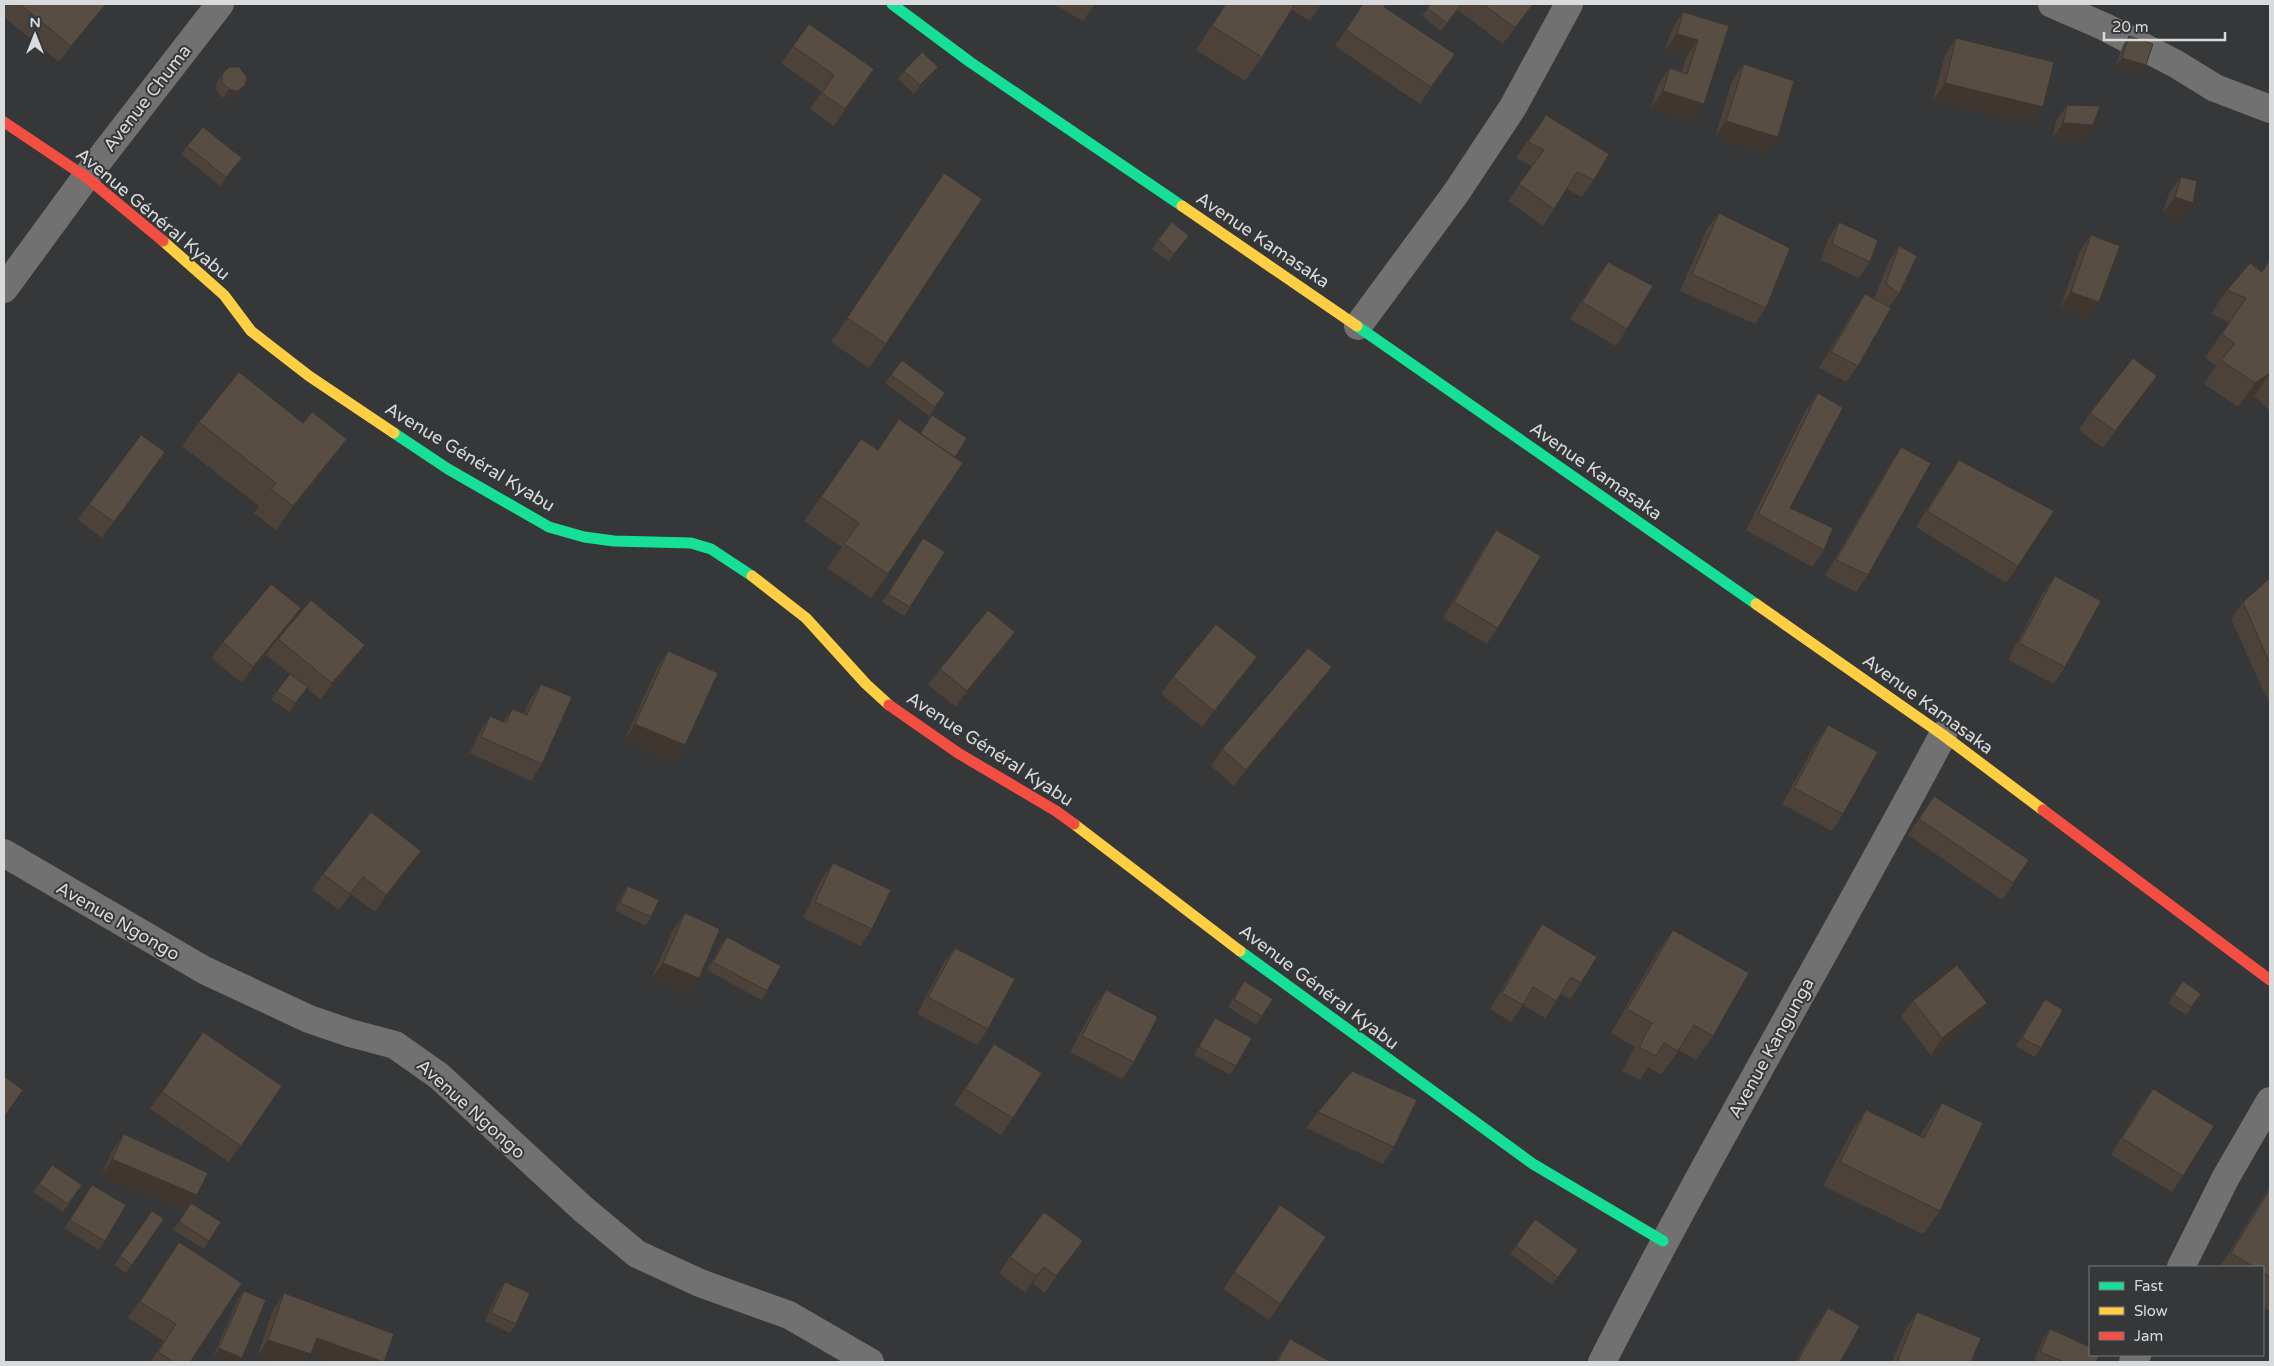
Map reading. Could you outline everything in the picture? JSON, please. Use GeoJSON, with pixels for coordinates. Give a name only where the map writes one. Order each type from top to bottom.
{"type":"FeatureCollection","features":[{"type":"Feature","properties":{"kind":"street","name":"Avenue Chuma"},"geometry":{"type":"LineString","coordinates":[[4,289],[86,176],[220,4]]}},
{"type":"Feature","properties":{"kind":"street","name":"Avenue Kamasaka"},"geometry":{"type":"LineString","coordinates":[[892,4],[970,62],[1358,326],[1943,735],[2270,980]]}},
{"type":"Feature","properties":{"kind":"street"},"geometry":{"type":"LineString","coordinates":[[1358,326],[1456,193],[1513,107],[1569,4]]}},
{"type":"Feature","properties":{"kind":"street"},"geometry":{"type":"LineString","coordinates":[[2052,4],[2176,64],[2215,88],[2270,109]]}},
{"type":"Feature","properties":{"kind":"street","name":"Avenue Général Kyabu"},"geometry":{"type":"LineString","coordinates":[[4,122],[86,176],[209,280],[251,331],[309,376],[448,468],[549,527],[584,537],[614,541],[691,543],[711,549],[746,571],[806,618],[866,684],[898,713],[958,753],[1072,822],[1241,952],[1533,1164],[1663,1241]]}},
{"type":"Feature","properties":{"kind":"street","name":"Avenue Kangunga"},"geometry":{"type":"LineString","coordinates":[[1602,1362],[1663,1241],[1876,861],[1943,735]]}},
{"type":"Feature","properties":{"kind":"street","name":"Avenue Ngongo"},"geometry":{"type":"LineString","coordinates":[[4,853],[204,970],[309,1019],[350,1033],[395,1045],[439,1076],[576,1203],[637,1254],[700,1282],[789,1315],[870,1362]]}},
{"type":"Feature","properties":{"kind":"street"},"geometry":{"type":"LineString","coordinates":[[2182,1266],[2226,1177],[2270,1101]]}},
{"type":"Feature","properties":{"kind":"building"},"geometry":{"type":"Polygon","coordinates":[[[20,4],[106,4],[71,46],[20,4]]]}},
{"type":"Feature","properties":{"kind":"building"},"geometry":{"type":"Polygon","coordinates":[[[1226,4],[1295,4],[1262,57],[1212,26],[1226,4]]]}},
{"type":"Feature","properties":{"kind":"building"},"geometry":{"type":"Polygon","coordinates":[[[1363,4],[1386,4],[1384,7],[1455,54],[1431,87],[1346,30],[1363,4]]]}},
{"type":"Feature","properties":{"kind":"building"},"geometry":{"type":"Polygon","coordinates":[[[1431,4],[1457,4],[1460,6],[1447,23],[1427,8],[1431,4]]]}},
{"type":"Feature","properties":{"kind":"building"},"geometry":{"type":"Polygon","coordinates":[[[1483,4],[1533,4],[1515,28],[1483,4]]]}},
{"type":"Feature","properties":{"kind":"building"},"geometry":{"type":"Polygon","coordinates":[[[1683,12],[1729,26],[1704,104],[1663,91],[1670,68],[1687,74],[1698,40],[1677,34],[1683,12]]]}},
{"type":"Feature","properties":{"kind":"building"},"geometry":{"type":"Polygon","coordinates":[[[809,24],[874,69],[845,109],[822,93],[834,75],[793,46],[809,24]]]}},
{"type":"Feature","properties":{"kind":"building"},"geometry":{"type":"Polygon","coordinates":[[[2129,36],[2153,44],[2146,65],[2122,58],[2129,36]]]}},
{"type":"Feature","properties":{"kind":"building"},"geometry":{"type":"Polygon","coordinates":[[[1956,38],[2054,62],[2043,107],[1945,83],[1956,38]]]}},
{"type":"Feature","properties":{"kind":"building"},"geometry":{"type":"Polygon","coordinates":[[[922,52],[938,67],[920,85],[904,71],[922,52]]]}},
{"type":"Feature","properties":{"kind":"building"},"geometry":{"type":"Polygon","coordinates":[[[1744,64],[1794,81],[1778,137],[1726,121],[1744,64]]]}},
{"type":"Feature","properties":{"kind":"building"},"geometry":{"type":"Polygon","coordinates":[[[229,67],[239,67],[247,77],[245,85],[238,91],[229,89],[222,82],[223,73],[229,67]]]}},
{"type":"Feature","properties":{"kind":"building"},"geometry":{"type":"Polygon","coordinates":[[[2067,105],[2100,106],[2093,125],[2063,123],[2067,105]]]}},
{"type":"Feature","properties":{"kind":"building"},"geometry":{"type":"Polygon","coordinates":[[[1546,115],[1609,154],[1594,180],[1577,172],[1554,209],[1519,184],[1544,150],[1528,142],[1546,115]]]}},
{"type":"Feature","properties":{"kind":"building"},"geometry":{"type":"Polygon","coordinates":[[[203,127],[242,158],[226,177],[187,146],[203,127]]]}},
{"type":"Feature","properties":{"kind":"building"},"geometry":{"type":"Polygon","coordinates":[[[944,173],[982,199],[886,344],[847,318],[944,173]]]}},
{"type":"Feature","properties":{"kind":"building"},"geometry":{"type":"Polygon","coordinates":[[[2181,177],[2197,181],[2193,203],[2175,197],[2181,177]]]}},
{"type":"Feature","properties":{"kind":"building"},"geometry":{"type":"Polygon","coordinates":[[[1719,213],[1790,248],[1766,308],[1692,274],[1719,213]]]}},
{"type":"Feature","properties":{"kind":"building"},"geometry":{"type":"Polygon","coordinates":[[[1172,222],[1189,236],[1174,254],[1158,240],[1172,222]]]}},
{"type":"Feature","properties":{"kind":"building"},"geometry":{"type":"Polygon","coordinates":[[[1839,222],[1878,240],[1870,262],[1832,244],[1839,222]]]}},
{"type":"Feature","properties":{"kind":"building"},"geometry":{"type":"Polygon","coordinates":[[[2091,235],[2120,246],[2099,302],[2071,292],[2091,235]]]}},
{"type":"Feature","properties":{"kind":"building"},"geometry":{"type":"Polygon","coordinates":[[[1899,246],[1917,256],[1899,294],[1886,283],[1899,246]]]}},
{"type":"Feature","properties":{"kind":"building"},"geometry":{"type":"Polygon","coordinates":[[[2270,260],[2270,373],[2255,383],[2221,360],[2235,344],[2222,334],[2246,298],[2227,290],[2250,263],[2262,272],[2270,260]]]}},
{"type":"Feature","properties":{"kind":"building"},"geometry":{"type":"Polygon","coordinates":[[[1608,262],[1653,286],[1627,329],[1582,302],[1608,262]]]}},
{"type":"Feature","properties":{"kind":"building"},"geometry":{"type":"Polygon","coordinates":[[[1865,294],[1891,308],[1858,366],[1831,352],[1865,294]]]}},
{"type":"Feature","properties":{"kind":"building"},"geometry":{"type":"Polygon","coordinates":[[[2133,358],[2157,376],[2115,431],[2090,413],[2133,358]]]}},
{"type":"Feature","properties":{"kind":"building"},"geometry":{"type":"Polygon","coordinates":[[[902,360],[945,393],[935,407],[891,375],[902,360]]]}},
{"type":"Feature","properties":{"kind":"building"},"geometry":{"type":"Polygon","coordinates":[[[239,372],[303,423],[312,412],[347,439],[293,506],[271,489],[276,483],[199,422],[239,372]]]}},
{"type":"Feature","properties":{"kind":"building"},"geometry":{"type":"Polygon","coordinates":[[[1818,393],[1843,408],[1790,508],[1833,528],[1824,550],[1758,514],[1818,393]]]}},
{"type":"Feature","properties":{"kind":"building"},"geometry":{"type":"Polygon","coordinates":[[[932,415],[967,438],[955,457],[920,434],[932,415]]]}},
{"type":"Feature","properties":{"kind":"building"},"geometry":{"type":"Polygon","coordinates":[[[899,419],[963,463],[888,574],[844,544],[859,523],[821,497],[861,439],[878,450],[899,419]]]}},
{"type":"Feature","properties":{"kind":"building"},"geometry":{"type":"Polygon","coordinates":[[[141,435],[165,452],[114,522],[89,504],[141,435]]]}},
{"type":"Feature","properties":{"kind":"building"},"geometry":{"type":"Polygon","coordinates":[[[1901,447],[1931,463],[1868,575],[1836,560],[1901,447]]]}},
{"type":"Feature","properties":{"kind":"building"},"geometry":{"type":"Polygon","coordinates":[[[1959,460],[2054,511],[2018,566],[1927,511],[1959,460]]]}},
{"type":"Feature","properties":{"kind":"building"},"geometry":{"type":"Polygon","coordinates":[[[1496,530],[1541,556],[1498,628],[1454,602],[1496,530]]]}},
{"type":"Feature","properties":{"kind":"building"},"geometry":{"type":"Polygon","coordinates":[[[923,538],[945,552],[910,607],[888,594],[923,538]]]}},
{"type":"Feature","properties":{"kind":"building"},"geometry":{"type":"Polygon","coordinates":[[[2055,576],[2101,601],[2065,667],[2019,643],[2055,576]]]}},
{"type":"Feature","properties":{"kind":"building"},"geometry":{"type":"Polygon","coordinates":[[[2270,578],[2270,664],[2243,602],[2270,578]]]}},
{"type":"Feature","properties":{"kind":"building"},"geometry":{"type":"Polygon","coordinates":[[[271,584],[301,608],[253,667],[223,642],[271,584]]]}},
{"type":"Feature","properties":{"kind":"building"},"geometry":{"type":"Polygon","coordinates":[[[311,600],[365,645],[332,683],[278,639],[311,600]]]}},
{"type":"Feature","properties":{"kind":"building"},"geometry":{"type":"Polygon","coordinates":[[[988,610],[1015,632],[967,691],[940,669],[988,610]]]}},
{"type":"Feature","properties":{"kind":"building"},"geometry":{"type":"Polygon","coordinates":[[[1216,624],[1257,657],[1214,711],[1173,677],[1216,624]]]}},
{"type":"Feature","properties":{"kind":"building"},"geometry":{"type":"Polygon","coordinates":[[[1308,648],[1332,667],[1246,770],[1222,749],[1308,648]]]}},
{"type":"Feature","properties":{"kind":"building"},"geometry":{"type":"Polygon","coordinates":[[[668,651],[718,673],[685,745],[635,724],[668,651]]]}},
{"type":"Feature","properties":{"kind":"building"},"geometry":{"type":"Polygon","coordinates":[[[290,674],[308,687],[295,703],[277,691],[290,674]]]}},
{"type":"Feature","properties":{"kind":"building"},"geometry":{"type":"Polygon","coordinates":[[[541,684],[572,697],[542,764],[481,737],[490,716],[506,723],[512,709],[527,715],[541,684]]]}},
{"type":"Feature","properties":{"kind":"building"},"geometry":{"type":"Polygon","coordinates":[[[1828,725],[1878,752],[1843,814],[1794,788],[1828,725]]]}},
{"type":"Feature","properties":{"kind":"building"},"geometry":{"type":"Polygon","coordinates":[[[1934,796],[2029,860],[2013,883],[1919,819],[1934,796]]]}},
{"type":"Feature","properties":{"kind":"building"},"geometry":{"type":"Polygon","coordinates":[[[371,812],[421,851],[386,895],[363,877],[350,894],[323,874],[371,812]]]}},
{"type":"Feature","properties":{"kind":"building"},"geometry":{"type":"Polygon","coordinates":[[[833,863],[891,890],[872,929],[815,902],[833,863]]]}},
{"type":"Feature","properties":{"kind":"building"},"geometry":{"type":"Polygon","coordinates":[[[628,886],[659,900],[651,917],[620,903],[628,886]]]}},
{"type":"Feature","properties":{"kind":"building"},"geometry":{"type":"Polygon","coordinates":[[[685,913],[720,929],[699,978],[663,963],[685,913]]]}},
{"type":"Feature","properties":{"kind":"building"},"geometry":{"type":"Polygon","coordinates":[[[1542,924],[1597,957],[1581,983],[1571,977],[1556,1001],[1533,987],[1523,1005],[1502,993],[1542,924]]]}},
{"type":"Feature","properties":{"kind":"building"},"geometry":{"type":"Polygon","coordinates":[[[1673,930],[1749,973],[1713,1036],[1694,1025],[1678,1051],[1664,1043],[1656,1056],[1639,1047],[1652,1023],[1627,1009],[1673,930]]]}},
{"type":"Feature","properties":{"kind":"building"},"geometry":{"type":"Polygon","coordinates":[[[727,937],[781,966],[767,991],[713,962],[727,937]]]}},
{"type":"Feature","properties":{"kind":"building"},"geometry":{"type":"Polygon","coordinates":[[[955,948],[1015,979],[988,1029],[928,997],[955,948]]]}},
{"type":"Feature","properties":{"kind":"building"},"geometry":{"type":"Polygon","coordinates":[[[1957,965],[1987,1003],[1942,1038],[1913,1001],[1957,965]]]}},
{"type":"Feature","properties":{"kind":"building"},"geometry":{"type":"Polygon","coordinates":[[[1244,981],[1273,999],[1262,1016],[1234,999],[1244,981]]]}},
{"type":"Feature","properties":{"kind":"building"},"geometry":{"type":"Polygon","coordinates":[[[2183,981],[2201,994],[2191,1007],[2174,995],[2183,981]]]}},
{"type":"Feature","properties":{"kind":"building"},"geometry":{"type":"Polygon","coordinates":[[[1106,990],[1158,1017],[1134,1062],[1082,1036],[1106,990]]]}},
{"type":"Feature","properties":{"kind":"building"},"geometry":{"type":"Polygon","coordinates":[[[2045,999],[2063,1010],[2041,1048],[2022,1038],[2045,999]]]}},
{"type":"Feature","properties":{"kind":"building"},"geometry":{"type":"Polygon","coordinates":[[[1215,1018],[1252,1038],[1236,1066],[1199,1047],[1215,1018]]]}},
{"type":"Feature","properties":{"kind":"building"},"geometry":{"type":"Polygon","coordinates":[[[203,1032],[282,1086],[241,1146],[162,1092],[203,1032]]]}},
{"type":"Feature","properties":{"kind":"building"},"geometry":{"type":"Polygon","coordinates":[[[994,1044],[1042,1073],[1013,1118],[965,1089],[994,1044]]]}},
{"type":"Feature","properties":{"kind":"building"},"geometry":{"type":"Polygon","coordinates":[[[1352,1071],[1417,1100],[1394,1147],[1318,1112],[1352,1071]]]}},
{"type":"Feature","properties":{"kind":"building"},"geometry":{"type":"Polygon","coordinates":[[[4,1076],[23,1090],[4,1117],[4,1076]]]}},
{"type":"Feature","properties":{"kind":"building"},"geometry":{"type":"Polygon","coordinates":[[[2153,1089],[2214,1126],[2183,1176],[2122,1138],[2153,1089]]]}},
{"type":"Feature","properties":{"kind":"building"},"geometry":{"type":"Polygon","coordinates":[[[1942,1103],[1983,1123],[1940,1211],[1840,1162],[1866,1110],[1924,1138],[1942,1103]]]}},
{"type":"Feature","properties":{"kind":"building"},"geometry":{"type":"Polygon","coordinates":[[[124,1134],[208,1173],[197,1195],[112,1159],[124,1134]]]}},
{"type":"Feature","properties":{"kind":"building"},"geometry":{"type":"Polygon","coordinates":[[[52,1165],[82,1185],[68,1204],[39,1184],[52,1165]]]}},
{"type":"Feature","properties":{"kind":"building"},"geometry":{"type":"Polygon","coordinates":[[[92,1185],[126,1205],[105,1241],[70,1220],[92,1185]]]}},
{"type":"Feature","properties":{"kind":"building"},"geometry":{"type":"Polygon","coordinates":[[[2270,1189],[2270,1277],[2264,1274],[2264,1266],[2252,1266],[2231,1253],[2270,1189]]]}},
{"type":"Feature","properties":{"kind":"building"},"geometry":{"type":"Polygon","coordinates":[[[191,1203],[221,1222],[209,1241],[179,1222],[191,1203]]]}},
{"type":"Feature","properties":{"kind":"building"},"geometry":{"type":"Polygon","coordinates":[[[1280,1205],[1326,1237],[1280,1304],[1234,1272],[1280,1205]]]}},
{"type":"Feature","properties":{"kind":"building"},"geometry":{"type":"Polygon","coordinates":[[[152,1211],[164,1219],[132,1265],[120,1256],[152,1211]]]}},
{"type":"Feature","properties":{"kind":"building"},"geometry":{"type":"Polygon","coordinates":[[[1044,1212],[1083,1241],[1056,1276],[1044,1267],[1036,1276],[1010,1257],[1044,1212]]]}},
{"type":"Feature","properties":{"kind":"building"},"geometry":{"type":"Polygon","coordinates":[[[1535,1219],[1578,1250],[1558,1277],[1516,1246],[1535,1219]]]}},
{"type":"Feature","properties":{"kind":"building"},"geometry":{"type":"Polygon","coordinates":[[[179,1242],[242,1283],[190,1362],[174,1362],[158,1352],[176,1324],[140,1302],[179,1242]]]}},
{"type":"Feature","properties":{"kind":"building"},"geometry":{"type":"Polygon","coordinates":[[[505,1282],[530,1293],[516,1324],[491,1313],[505,1282]]]}},
{"type":"Feature","properties":{"kind":"building"},"geometry":{"type":"Polygon","coordinates":[[[244,1291],[266,1300],[242,1358],[219,1348],[244,1291]]]}},
{"type":"Feature","properties":{"kind":"building"},"geometry":{"type":"Polygon","coordinates":[[[284,1293],[394,1334],[384,1362],[317,1338],[311,1354],[268,1340],[284,1293]]]}},
{"type":"Feature","properties":{"kind":"building"},"geometry":{"type":"Polygon","coordinates":[[[1828,1308],[1860,1326],[1840,1362],[1797,1362],[1828,1308]]]}},
{"type":"Feature","properties":{"kind":"building"},"geometry":{"type":"Polygon","coordinates":[[[1917,1312],[1981,1338],[1971,1362],[1897,1362],[1917,1312]]]}},
{"type":"Feature","properties":{"kind":"building"},"geometry":{"type":"Polygon","coordinates":[[[2050,1329],[2089,1347],[2089,1356],[2099,1356],[2096,1362],[2064,1362],[2040,1352],[2050,1329]]]}},
{"type":"Feature","properties":{"kind":"building"},"geometry":{"type":"Polygon","coordinates":[[[1290,1339],[1331,1362],[1277,1362],[1290,1339]]]}},
{"type":"Feature","properties":{"kind":"traffic: fast"},"geometry":{"type":"LineString","coordinates":[[892,4],[970,62],[1182,206]]}},
{"type":"Feature","properties":{"kind":"traffic: fast"},"geometry":{"type":"LineString","coordinates":[[1357,326],[1756,604]]}},
{"type":"Feature","properties":{"kind":"traffic: fast"},"geometry":{"type":"LineString","coordinates":[[394,433],[448,469],[549,527],[584,537],[614,541],[691,543],[711,549],[752,576]]}},
{"type":"Feature","properties":{"kind":"traffic: fast"},"geometry":{"type":"LineString","coordinates":[[1240,951],[1533,1164],[1663,1241]]}},
{"type":"Feature","properties":{"kind":"traffic: slow"},"geometry":{"type":"LineString","coordinates":[[1182,206],[1357,326]]}},
{"type":"Feature","properties":{"kind":"traffic: slow"},"geometry":{"type":"LineString","coordinates":[[163,241],[224,295],[251,331],[309,376],[394,433]]}},
{"type":"Feature","properties":{"kind":"traffic: slow"},"geometry":{"type":"LineString","coordinates":[[752,576],[806,618],[866,684],[889,705]]}},
{"type":"Feature","properties":{"kind":"traffic: slow"},"geometry":{"type":"LineString","coordinates":[[1756,604],[1943,735],[2043,810]]}},
{"type":"Feature","properties":{"kind":"traffic: slow"},"geometry":{"type":"LineString","coordinates":[[1074,824],[1240,951]]}},
{"type":"Feature","properties":{"kind":"traffic: jam"},"geometry":{"type":"LineString","coordinates":[[4,122],[86,177],[163,241]]}},
{"type":"Feature","properties":{"kind":"traffic: jam"},"geometry":{"type":"LineString","coordinates":[[889,705],[958,753],[1056,811],[1074,824]]}},
{"type":"Feature","properties":{"kind":"traffic: jam"},"geometry":{"type":"LineString","coordinates":[[2043,810],[2270,980]]}}]}
